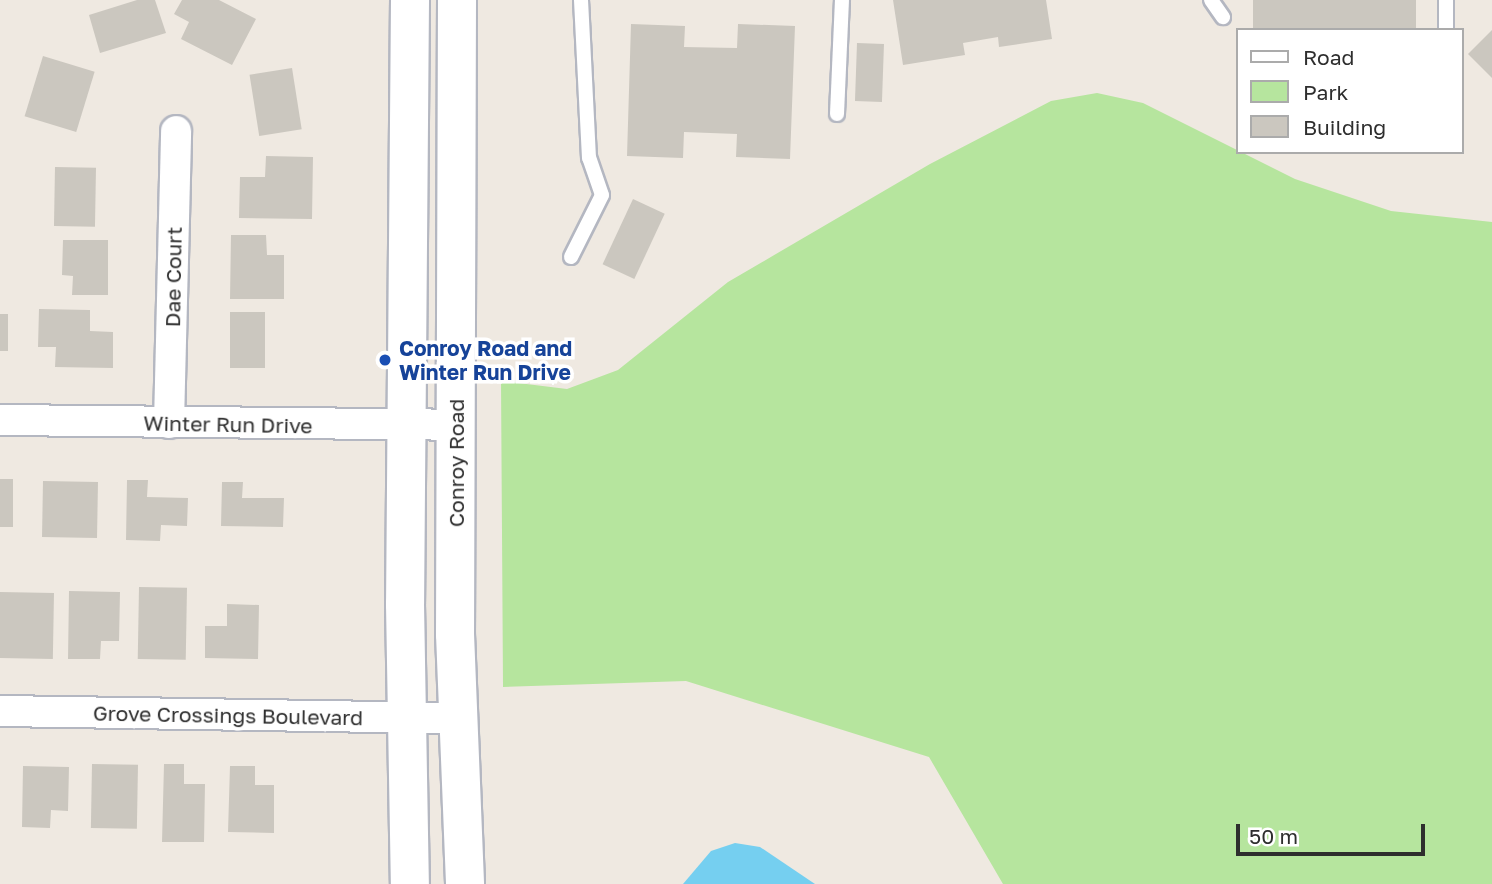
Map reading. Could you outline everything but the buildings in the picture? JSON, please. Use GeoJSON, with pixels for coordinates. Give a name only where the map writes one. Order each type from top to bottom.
{"type":"FeatureCollection","features":[{"type":"Feature","properties":{"kind":"main road"},"geometry":{"type":"LineString","coordinates":[[410,0],[405,718],[410,884]]}},
{"type":"Feature","properties":{"kind":"main road","name":"Conroy Road"},"geometry":{"type":"LineString","coordinates":[[457,0],[456,718],[465,884]]}},
{"type":"Feature","properties":{"kind":"street","name":"Dae Court"},"geometry":{"type":"LineString","coordinates":[[169,423],[176,131]]}},
{"type":"Feature","properties":{"kind":"street","name":"Winter Run Drive"},"geometry":{"type":"LineString","coordinates":[[0,420],[456,425]]}},
{"type":"Feature","properties":{"kind":"street","name":"Grove Crossings Boulevard"},"geometry":{"type":"LineString","coordinates":[[0,711],[456,718]]}},
{"type":"Feature","properties":{"kind":"lane"},"geometry":{"type":"LineString","coordinates":[[570,257],[602,195],[589,158],[581,0]]}},
{"type":"Feature","properties":{"kind":"lane"},"geometry":{"type":"LineString","coordinates":[[837,114],[842,0]]}},
{"type":"Feature","properties":{"kind":"lane"},"geometry":{"type":"LineString","coordinates":[[1211,0],[1223,17]]}},
{"type":"Feature","properties":{"kind":"lane"},"geometry":{"type":"LineString","coordinates":[[1446,0],[1446,28]]}},
{"type":"Feature","properties":{"kind":"green space"},"geometry":{"type":"Polygon","coordinates":[[[1097,93],[1143,103],[1236,150],[1236,154],[1245,154],[1295,179],[1391,211],[1492,222],[1492,884],[1003,884],[929,757],[686,681],[503,687],[501,381],[567,389],[618,370],[728,282],[930,164],[1051,101],[1097,93]]]}},
{"type":"Feature","properties":{"kind":"water"},"geometry":{"type":"Polygon","coordinates":[[[735,843],[760,847],[815,884],[683,884],[711,851],[735,843]]]}},
{"type":"Feature","properties":{"kind":"place","name":"Conroy Road and Winter Run Drive"},"geometry":{"type":"Point","coordinates":[385,360]}}]}
